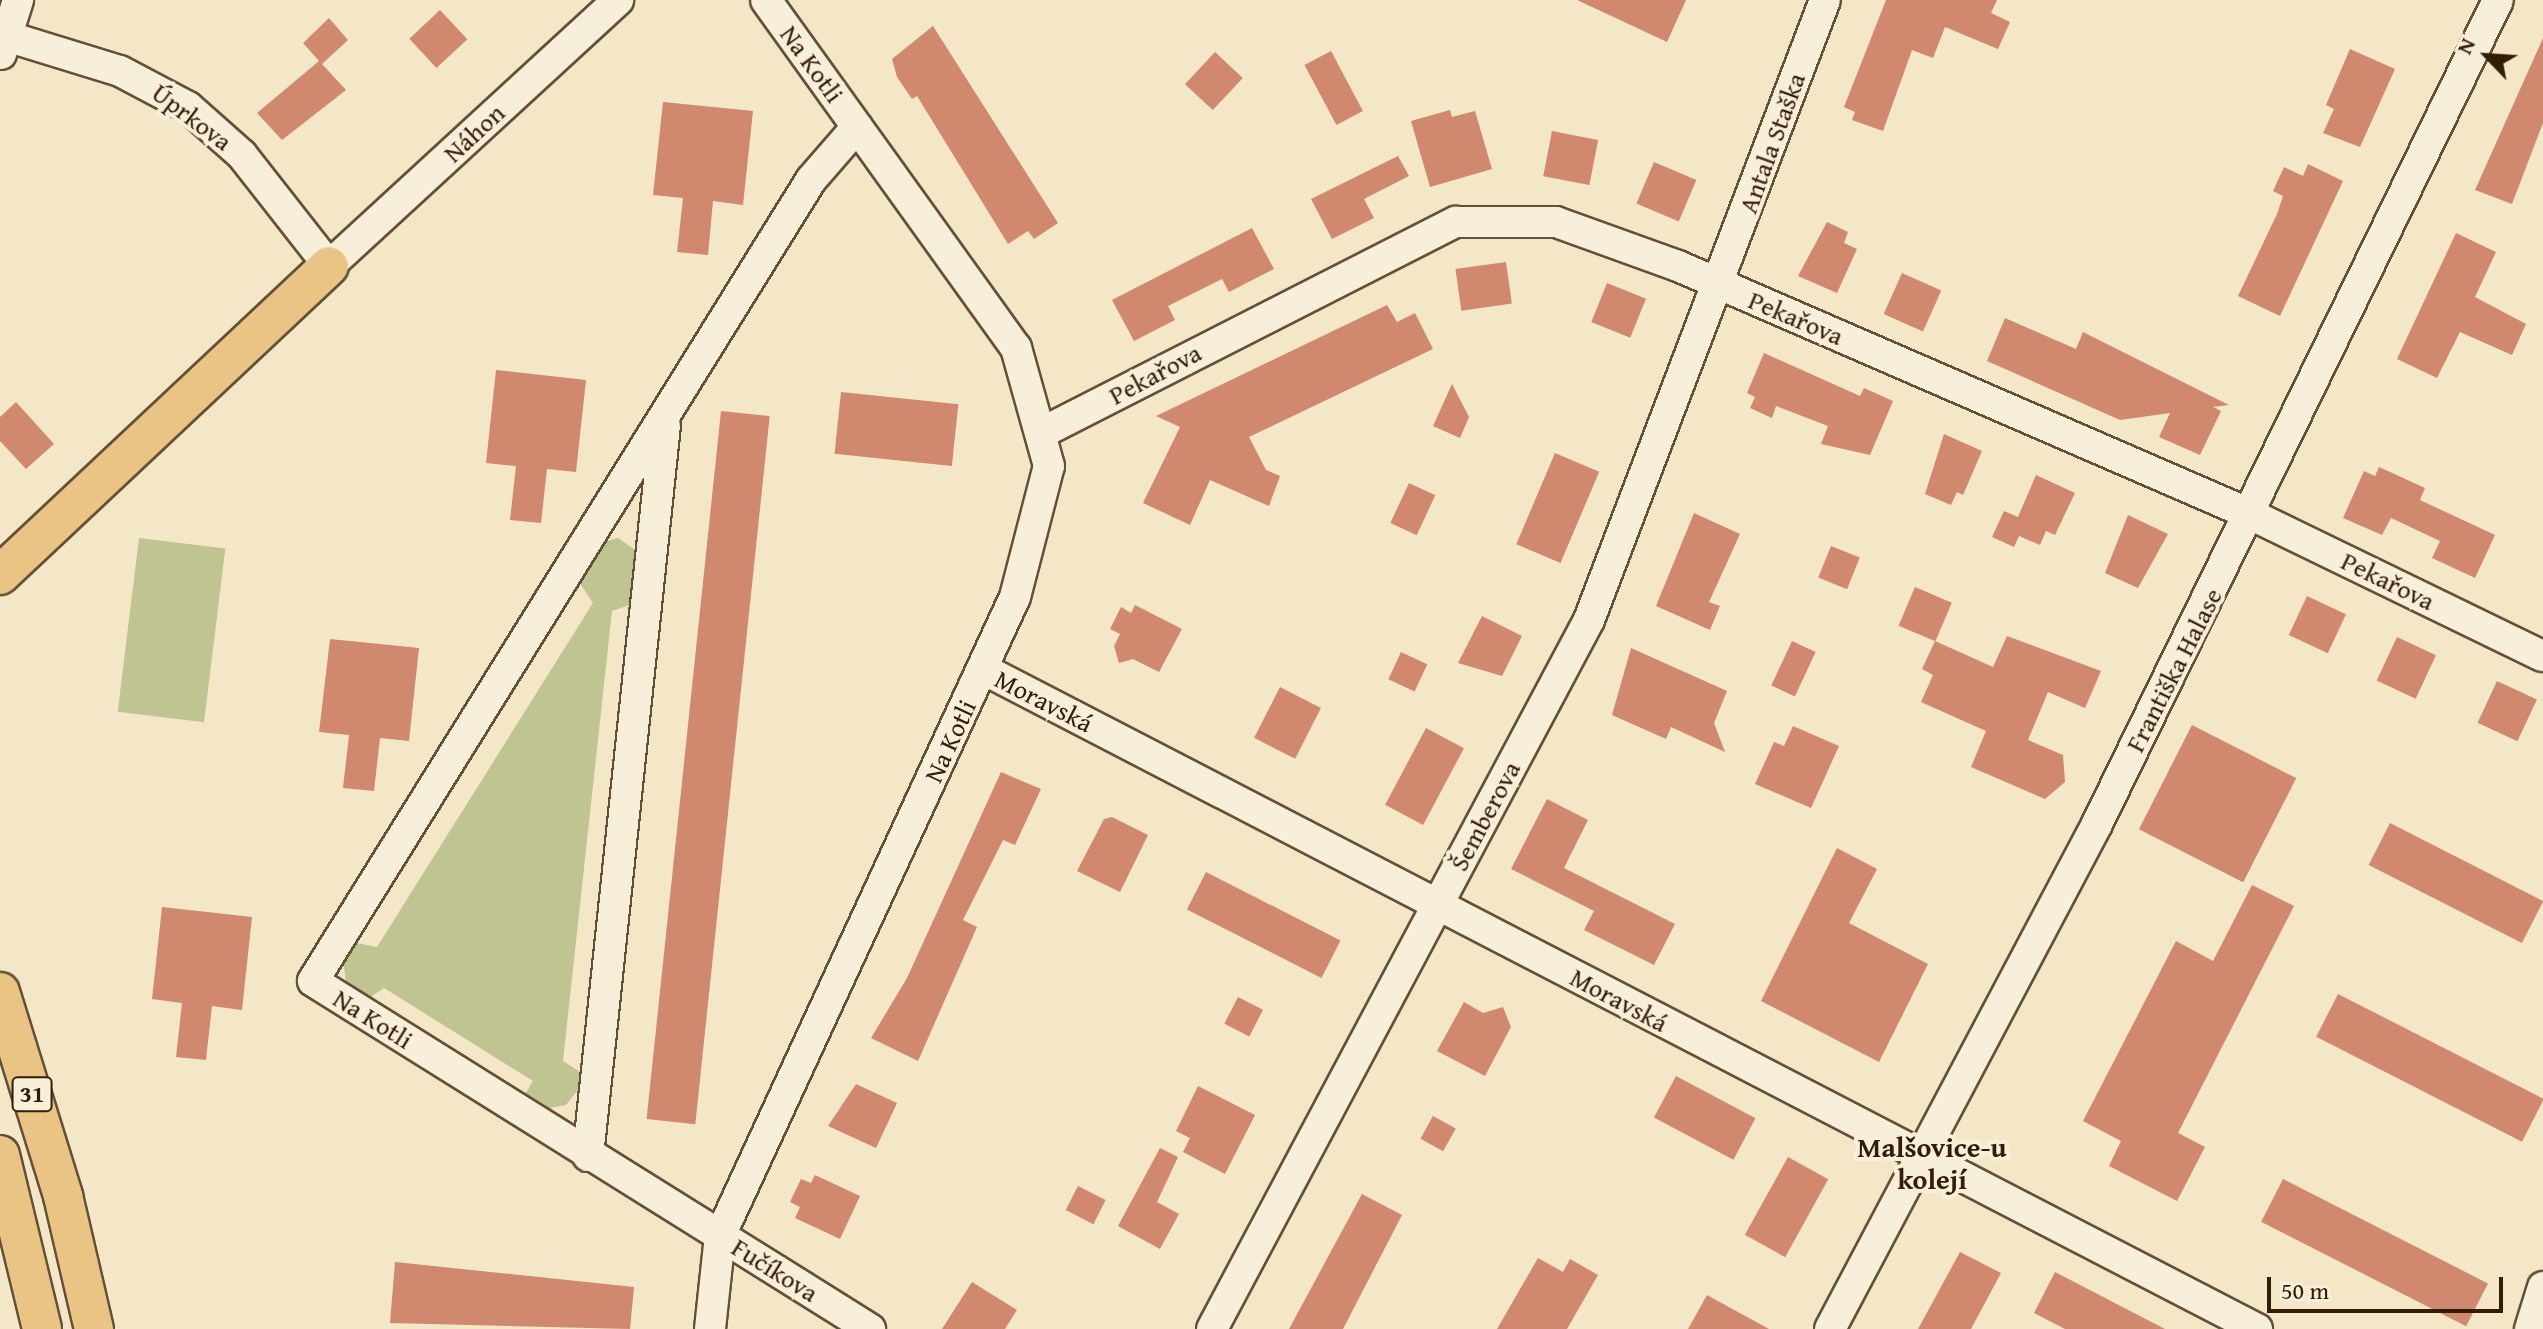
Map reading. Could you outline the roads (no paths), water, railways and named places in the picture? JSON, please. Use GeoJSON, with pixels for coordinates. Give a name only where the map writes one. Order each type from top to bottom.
{"type":"FeatureCollection","features":[{"type":"Feature","properties":{"kind":"main road"},"geometry":{"type":"LineString","coordinates":[[0,575],[37,535],[329,266]]}},
{"type":"Feature","properties":{"kind":"main road"},"geometry":{"type":"LineString","coordinates":[[0,562],[37,535]]}},
{"type":"Feature","properties":{"kind":"main road","name":"31"},"geometry":{"type":"LineString","coordinates":[[0,992],[63,1196],[94,1329]]}},
{"type":"Feature","properties":{"kind":"main road"},"geometry":{"type":"LineString","coordinates":[[0,1155],[42,1329]]}},
{"type":"Feature","properties":{"kind":"street","name":"Úprkova"},"geometry":{"type":"LineString","coordinates":[[18,0],[3,46],[120,71],[188,107],[242,155],[329,266]]}},
{"type":"Feature","properties":{"kind":"street","name":"Náhon"},"geometry":{"type":"LineString","coordinates":[[329,266],[618,0]]}},
{"type":"Feature","properties":{"kind":"street","name":"Na Kotli"},"geometry":{"type":"LineString","coordinates":[[710,1329],[720,1236],[983,669],[1039,527],[1049,466],[1045,431],[1016,348],[766,0]]}},
{"type":"Feature","properties":{"kind":"street","name":"Antala Staška"},"geometry":{"type":"LineString","coordinates":[[1720,285],[1825,0]]}},
{"type":"Feature","properties":{"kind":"street","name":"Františka Halase"},"geometry":{"type":"LineString","coordinates":[[1830,1329],[1924,1159],[2252,515],[2498,0]]}},
{"type":"Feature","properties":{"kind":"street","name":"Na Kotli"},"geometry":{"type":"LineString","coordinates":[[720,1236],[313,981],[666,420],[811,180],[857,127]]}},
{"type":"Feature","properties":{"kind":"street","name":"Pekařova"},"geometry":{"type":"LineString","coordinates":[[1045,431],[1456,222],[1498,216],[1556,222],[1720,285],[2252,515],[2543,656]]}},
{"type":"Feature","properties":{"kind":"street","name":"Šemberova"},"geometry":{"type":"LineString","coordinates":[[1212,1329],[1589,620],[1720,285]]}},
{"type":"Feature","properties":{"kind":"street","name":"Na Kotli"},"geometry":{"type":"LineString","coordinates":[[588,1156],[666,420]]}},
{"type":"Feature","properties":{"kind":"street","name":"Moravská"},"geometry":{"type":"LineString","coordinates":[[983,669],[2257,1329]]}},
{"type":"Feature","properties":{"kind":"street","name":"Fučíkova"},"geometry":{"type":"LineString","coordinates":[[720,1236],[870,1329]]}},
{"type":"Feature","properties":{"kind":"street"},"geometry":{"type":"LineString","coordinates":[[2530,1329],[2543,1287]]}},
{"type":"Feature","properties":{"kind":"district","name":"Malšovice-u kolejí"},"geometry":{"type":"Point","coordinates":[1932,1163]}}]}
